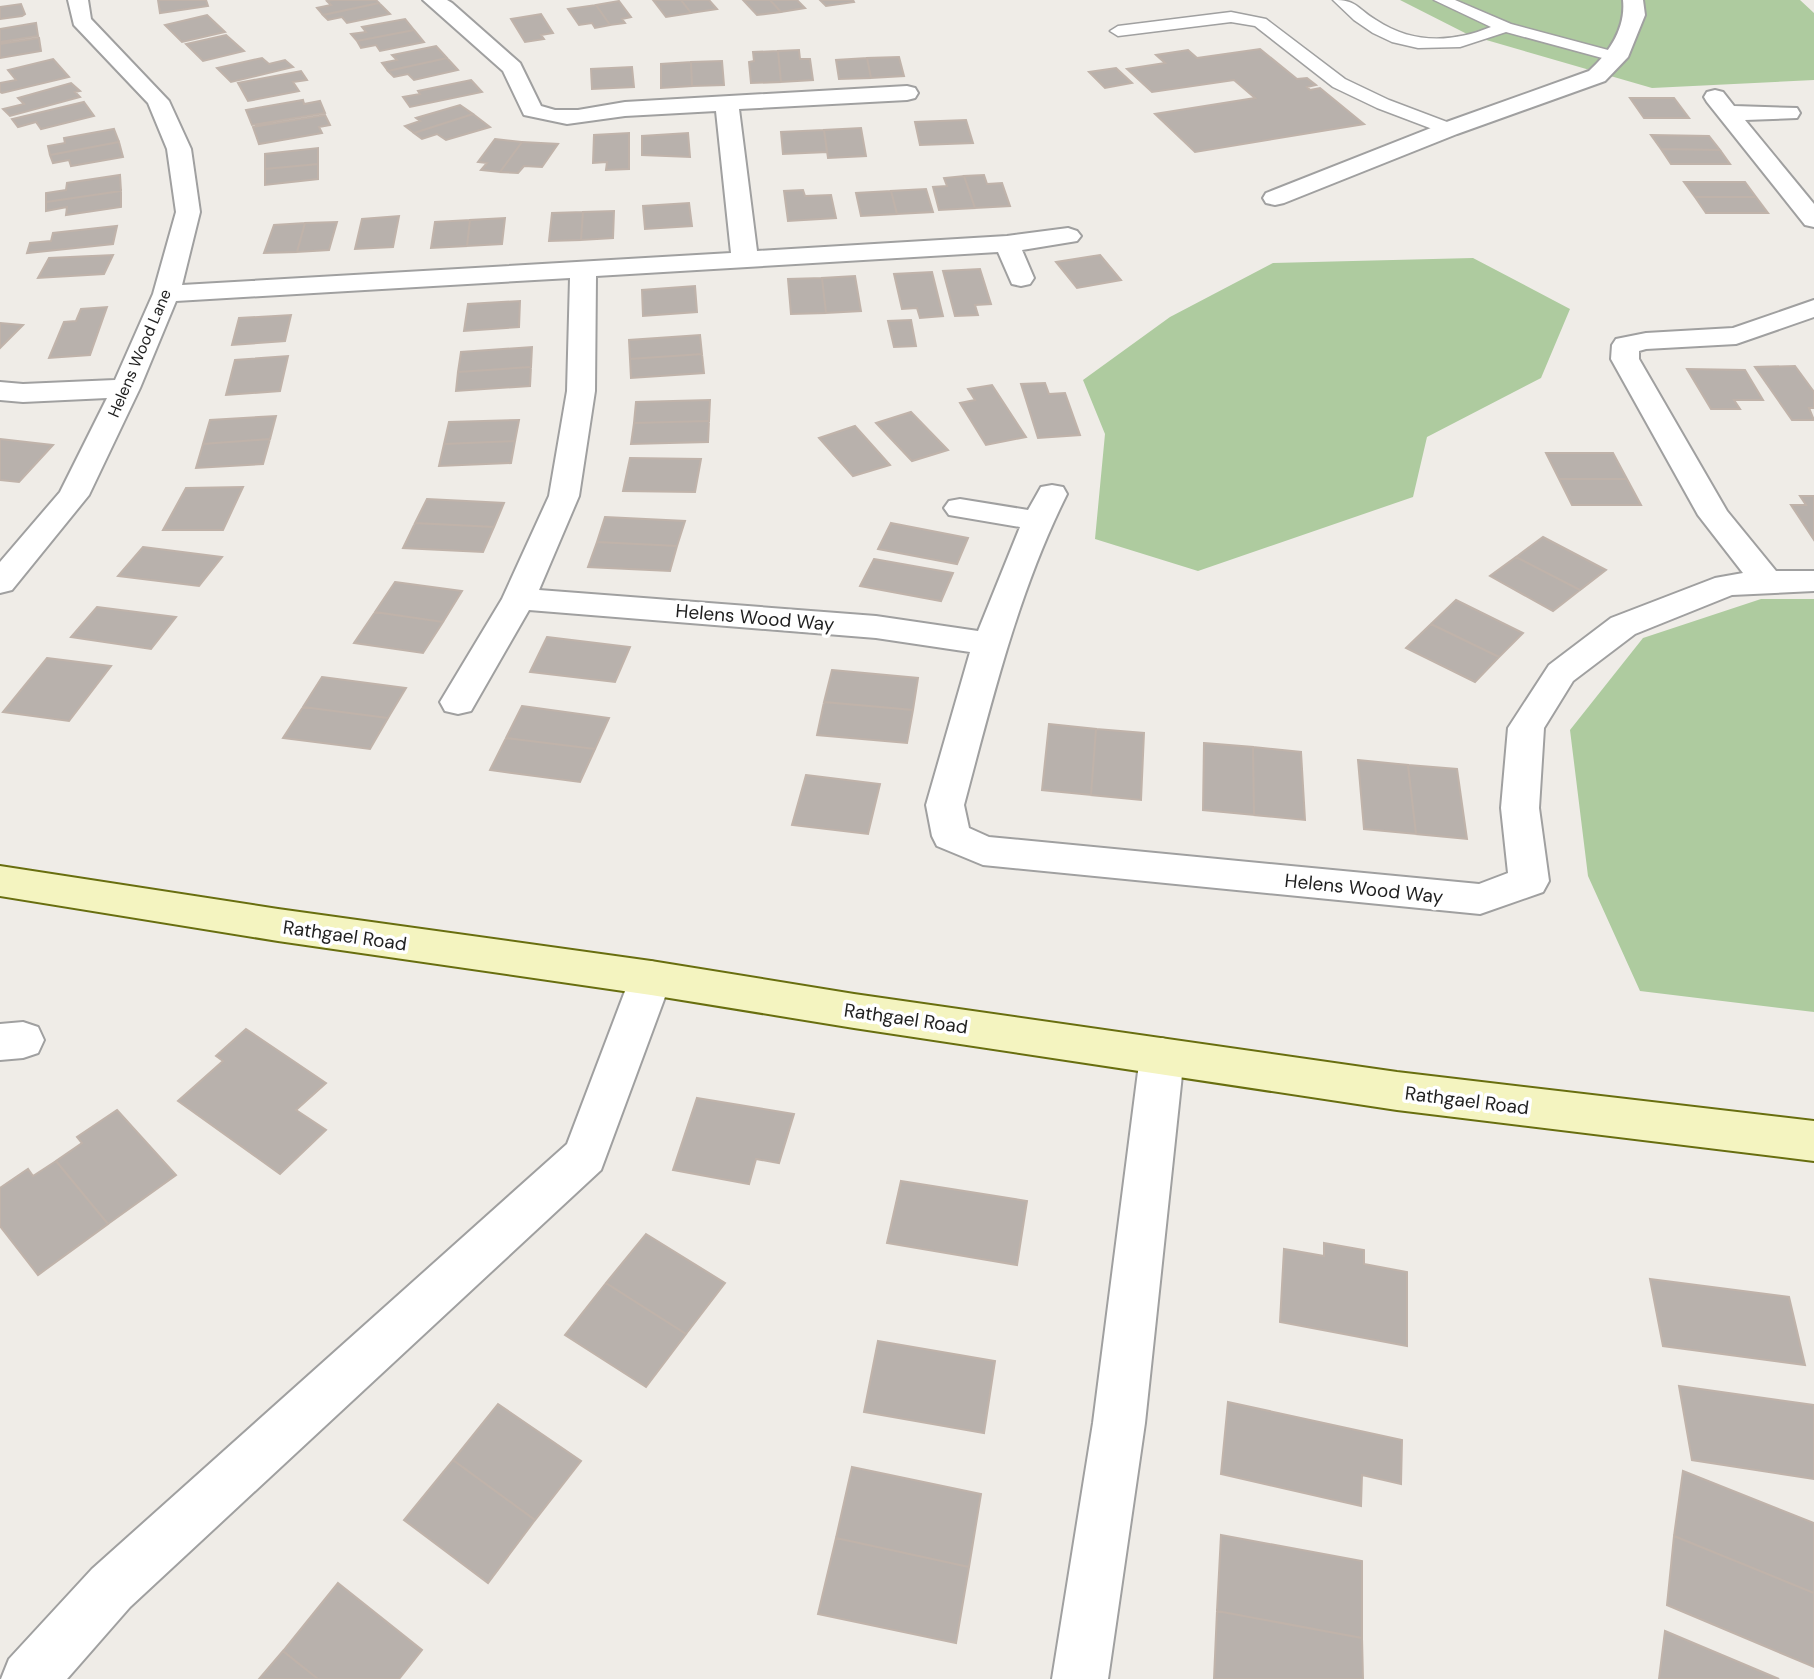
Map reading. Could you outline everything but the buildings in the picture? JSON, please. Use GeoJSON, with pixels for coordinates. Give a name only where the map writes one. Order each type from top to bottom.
{"type":"FeatureCollection","features":[{"type":"Feature","properties":{"kind":"street","name":"Helens Wood Lane"},"geometry":{"type":"LineString","coordinates":[[0,583],[74,495],[126,388],[166,294],[188,212],[179,149],[158,102],[81,21],[78,0]]}},
{"type":"Feature","properties":{"kind":"street"},"geometry":{"type":"LineString","coordinates":[[1275,198],[1449,129],[1597,76],[1617,57],[1635,15],[1633,0]]}},
{"type":"Feature","properties":{"kind":"street"},"geometry":{"type":"LineString","coordinates":[[439,4],[469,2]]}},
{"type":"Feature","properties":{"kind":"street"},"geometry":{"type":"LineString","coordinates":[[439,4],[512,68],[532,110],[550,118],[579,118],[625,110],[906,93]]}},
{"type":"Feature","properties":{"kind":"street"},"geometry":{"type":"LineString","coordinates":[[877,95],[884,121]]}},
{"type":"Feature","properties":{"kind":"street"},"geometry":{"type":"LineString","coordinates":[[727,104],[745,260]]}},
{"type":"Feature","properties":{"kind":"street"},"geometry":{"type":"LineString","coordinates":[[1788,113],[1721,105],[1814,220]]}},
{"type":"Feature","properties":{"kind":"street"},"geometry":{"type":"LineString","coordinates":[[166,294],[1007,244],[1068,236]]}},
{"type":"Feature","properties":{"kind":"street"},"geometry":{"type":"LineString","coordinates":[[1007,244],[1021,278]]}},
{"type":"Feature","properties":{"kind":"street"},"geometry":{"type":"LineString","coordinates":[[458,702],[519,598],[564,496],[580,391],[583,270]]}},
{"type":"Feature","properties":{"kind":"street"},"geometry":{"type":"LineString","coordinates":[[1766,581],[1714,515],[1625,359],[1626,345],[1646,341],[1736,336],[1814,308]]}},
{"type":"Feature","properties":{"kind":"street"},"geometry":{"type":"LineString","coordinates":[[0,391],[23,393],[126,388]]}},
{"type":"Feature","properties":{"kind":"street","name":"Helens Wood Way"},"geometry":{"type":"LineString","coordinates":[[960,508],[1045,508],[990,644],[945,805],[951,836],[983,851],[1480,899],[1528,881],[1520,808],[1526,728],[1561,673],[1623,626],[1727,585],[1766,581],[1814,581]]}},
{"type":"Feature","properties":{"kind":"street","name":"Helens Wood Way"},"geometry":{"type":"LineString","coordinates":[[519,598],[876,627],[990,644]]}},
{"type":"Feature","properties":{"kind":"street","name":"Rathgael Road"},"geometry":{"type":"LineString","coordinates":[[0,881],[278,925],[651,978],[1396,1091],[1814,1141]]}},
{"type":"Feature","properties":{"kind":"street"},"geometry":{"type":"LineString","coordinates":[[29,1679],[111,1588],[585,1156],[651,978]]}},
{"type":"Feature","properties":{"kind":"street"},"geometry":{"type":"LineString","coordinates":[[1080,1679],[1119,1423],[1163,1056]]}},
{"type":"Feature","properties":{"kind":"lane"},"geometry":{"type":"LineString","coordinates":[[1341,0],[1371,26],[1390,36],[1427,46],[1481,38],[1505,27]]}},
{"type":"Feature","properties":{"kind":"lane"},"geometry":{"type":"LineString","coordinates":[[1442,0],[1505,27],[1617,57]]}},
{"type":"Feature","properties":{"kind":"lane"},"geometry":{"type":"LineString","coordinates":[[1118,31],[1231,17],[1261,22],[1339,83],[1383,104],[1449,129]]}},
{"type":"Feature","properties":{"kind":"green space"},"geometry":{"type":"Polygon","coordinates":[[[1400,0],[1800,0],[1814,13],[1814,80],[1652,88],[1469,35],[1400,0]]]}},
{"type":"Feature","properties":{"kind":"green space"},"geometry":{"type":"Polygon","coordinates":[[[1473,258],[1570,309],[1541,378],[1427,437],[1413,497],[1198,571],[1095,539],[1105,434],[1083,380],[1170,317],[1273,263],[1473,258]]]}},
{"type":"Feature","properties":{"kind":"green space"},"geometry":{"type":"Polygon","coordinates":[[[1761,599],[1814,599],[1814,1012],[1640,991],[1588,876],[1570,730],[1643,638],[1761,599]]]}}]}
